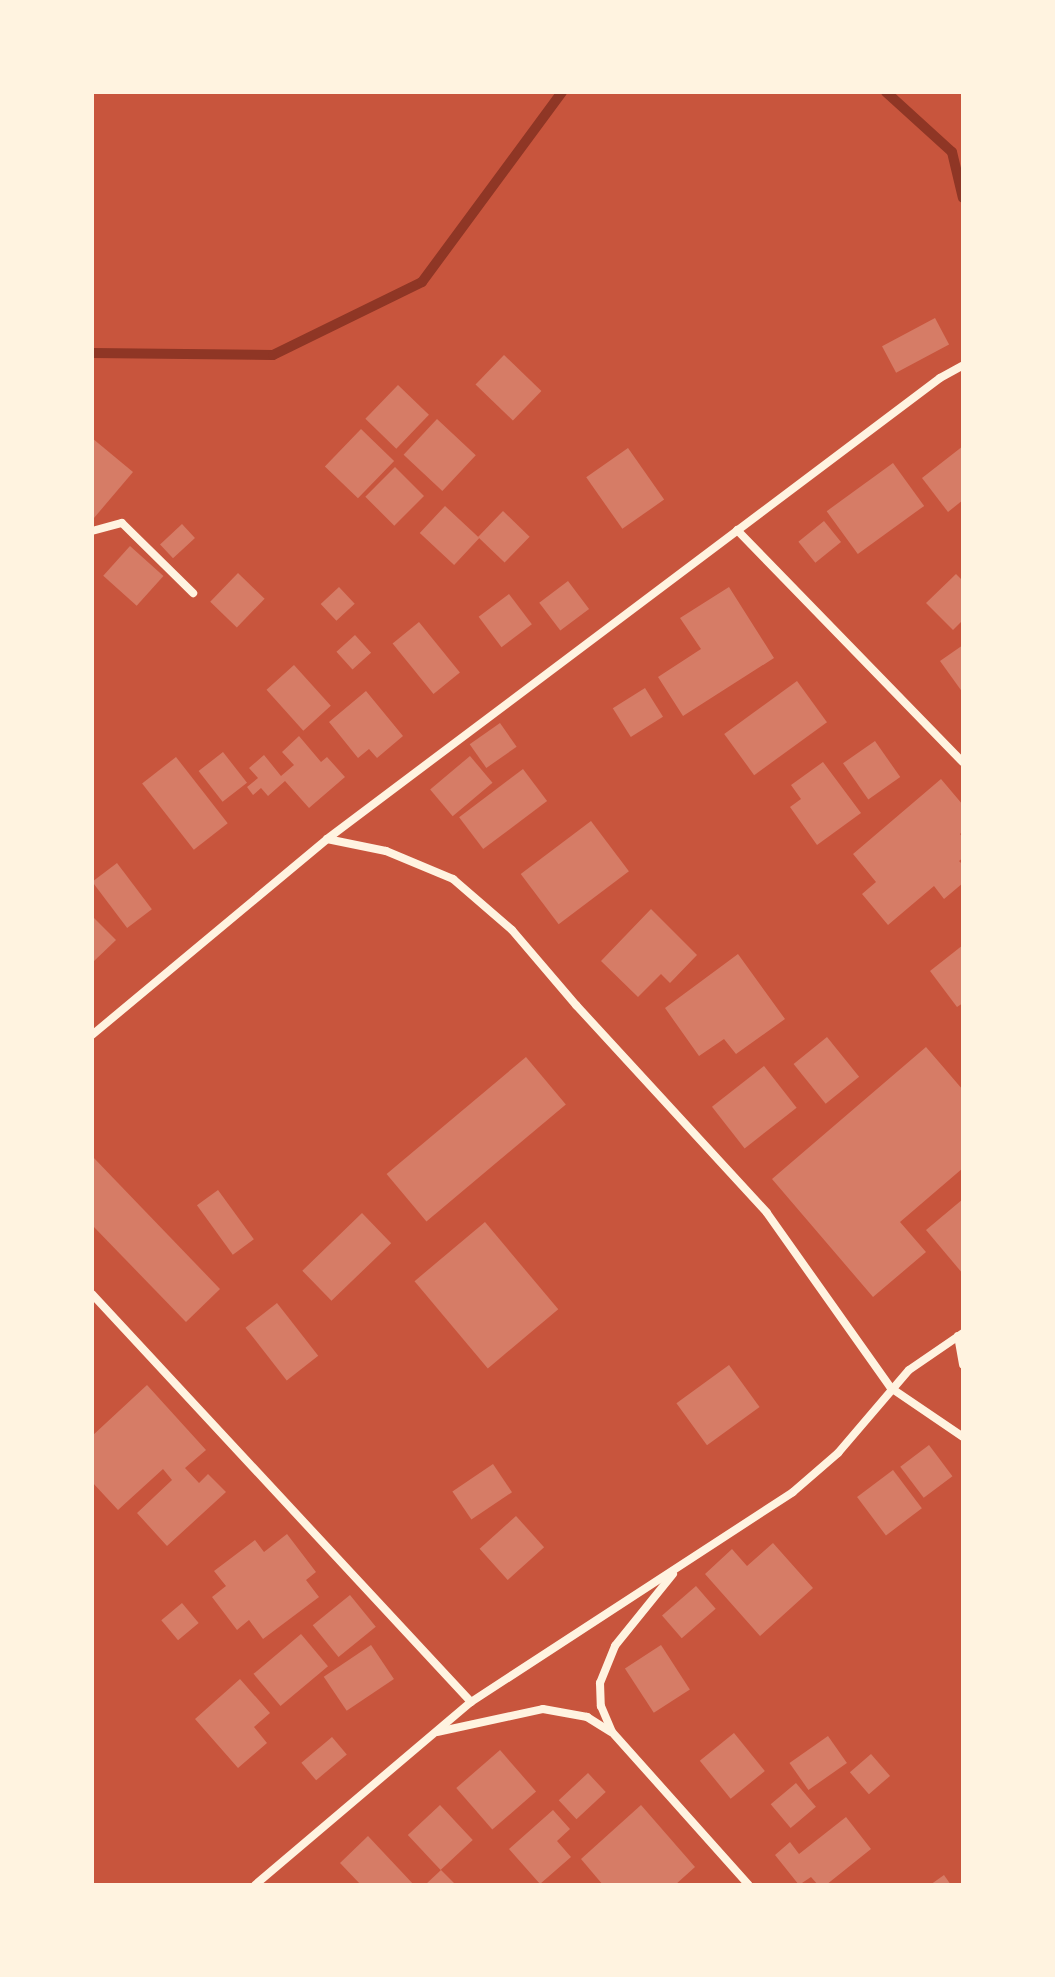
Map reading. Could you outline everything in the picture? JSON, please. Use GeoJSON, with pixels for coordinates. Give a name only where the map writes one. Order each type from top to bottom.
{"type":"FeatureCollection","features":[{"type":"Feature","properties":{"kind":"street"},"geometry":{"type":"LineString","coordinates":[[92,1035],[327,839],[940,378],[963,365]]}},
{"type":"Feature","properties":{"kind":"street"},"geometry":{"type":"LineString","coordinates":[[92,531],[122,523],[193,593]]}},
{"type":"Feature","properties":{"kind":"street"},"geometry":{"type":"LineString","coordinates":[[737,530],[963,762]]}},
{"type":"Feature","properties":{"kind":"street"},"geometry":{"type":"LineString","coordinates":[[327,839],[386,851],[453,879],[512,930],[576,1005],[767,1213],[891,1388],[963,1437]]}},
{"type":"Feature","properties":{"kind":"street"},"geometry":{"type":"LineString","coordinates":[[92,1294],[471,1702]]}},
{"type":"Feature","properties":{"kind":"street"},"geometry":{"type":"LineString","coordinates":[[255,1885],[471,1702],[793,1492],[838,1453],[891,1388],[938,1347],[960,1334],[963,1365]]}},
{"type":"Feature","properties":{"kind":"street"},"geometry":{"type":"LineString","coordinates":[[612,1732],[601,1706],[600,1683],[607,1664],[615,1646],[678,1567]]}},
{"type":"Feature","properties":{"kind":"street"},"geometry":{"type":"LineString","coordinates":[[433,1733],[543,1709],[587,1717],[612,1732],[749,1885]]}},
{"type":"Feature","properties":{"kind":"building"},"geometry":{"type":"Polygon","coordinates":[[[935,318],[949,344],[896,373],[882,346],[935,318]]]}},
{"type":"Feature","properties":{"kind":"building"},"geometry":{"type":"Polygon","coordinates":[[[504,355],[541,391],[513,421],[476,384],[504,355]]]}},
{"type":"Feature","properties":{"kind":"building"},"geometry":{"type":"Polygon","coordinates":[[[398,385],[429,415],[396,449],[365,419],[398,385]]]}},
{"type":"Feature","properties":{"kind":"building"},"geometry":{"type":"Polygon","coordinates":[[[437,419],[476,455],[442,491],[404,455],[437,419]]]}},
{"type":"Feature","properties":{"kind":"building"},"geometry":{"type":"Polygon","coordinates":[[[361,429],[394,461],[358,498],[325,466],[361,429]]]}},
{"type":"Feature","properties":{"kind":"building"},"geometry":{"type":"Polygon","coordinates":[[[92,438],[133,472],[94,518],[92,516],[92,438]]]}},
{"type":"Feature","properties":{"kind":"building"},"geometry":{"type":"Polygon","coordinates":[[[963,446],[963,500],[948,512],[922,478],[963,446]]]}},
{"type":"Feature","properties":{"kind":"building"},"geometry":{"type":"Polygon","coordinates":[[[628,448],[664,500],[622,529],[586,477],[628,448]]]}},
{"type":"Feature","properties":{"kind":"building"},"geometry":{"type":"Polygon","coordinates":[[[893,463],[924,506],[858,554],[827,511],[893,463]]]}},
{"type":"Feature","properties":{"kind":"building"},"geometry":{"type":"Polygon","coordinates":[[[395,467],[424,496],[394,526],[365,497],[395,467]]]}},
{"type":"Feature","properties":{"kind":"building"},"geometry":{"type":"Polygon","coordinates":[[[445,506],[479,538],[454,565],[420,533],[445,506]]]}},
{"type":"Feature","properties":{"kind":"building"},"geometry":{"type":"Polygon","coordinates":[[[503,511],[530,537],[505,563],[478,537],[503,511]]]}},
{"type":"Feature","properties":{"kind":"building"},"geometry":{"type":"Polygon","coordinates":[[[824,521],[841,542],[815,563],[798,542],[824,521]]]}},
{"type":"Feature","properties":{"kind":"building"},"geometry":{"type":"Polygon","coordinates":[[[182,524],[195,538],[173,558],[160,544],[182,524]]]}},
{"type":"Feature","properties":{"kind":"building"},"geometry":{"type":"Polygon","coordinates":[[[130,546],[163,576],[137,606],[103,576],[130,546]]]}},
{"type":"Feature","properties":{"kind":"building"},"geometry":{"type":"Polygon","coordinates":[[[238,573],[265,599],[237,627],[210,602],[238,573]]]}},
{"type":"Feature","properties":{"kind":"building"},"geometry":{"type":"Polygon","coordinates":[[[956,574],[963,581],[963,620],[953,630],[926,603],[956,574]]]}},
{"type":"Feature","properties":{"kind":"building"},"geometry":{"type":"Polygon","coordinates":[[[568,581],[589,609],[560,631],[539,603],[568,581]]]}},
{"type":"Feature","properties":{"kind":"building"},"geometry":{"type":"Polygon","coordinates":[[[339,587],[355,604],[336,621],[321,604],[339,587]]]}},
{"type":"Feature","properties":{"kind":"building"},"geometry":{"type":"Polygon","coordinates":[[[729,587],[774,658],[683,716],[658,677],[701,649],[680,618],[729,587]]]}},
{"type":"Feature","properties":{"kind":"building"},"geometry":{"type":"Polygon","coordinates":[[[509,594],[532,624],[502,647],[479,617],[509,594]]]}},
{"type":"Feature","properties":{"kind":"building"},"geometry":{"type":"Polygon","coordinates":[[[419,622],[460,673],[433,694],[393,643],[419,622]]]}},
{"type":"Feature","properties":{"kind":"building"},"geometry":{"type":"Polygon","coordinates":[[[355,635],[371,653],[352,670],[336,652],[355,635]]]}},
{"type":"Feature","properties":{"kind":"building"},"geometry":{"type":"Polygon","coordinates":[[[963,645],[963,693],[940,661],[963,645]]]}},
{"type":"Feature","properties":{"kind":"building"},"geometry":{"type":"Polygon","coordinates":[[[294,665],[331,706],[303,731],[267,690],[294,665]]]}},
{"type":"Feature","properties":{"kind":"building"},"geometry":{"type":"Polygon","coordinates":[[[797,681],[827,722],[754,775],[724,734],[797,681]]]}},
{"type":"Feature","properties":{"kind":"building"},"geometry":{"type":"Polygon","coordinates":[[[645,688],[663,717],[631,737],[613,708],[645,688]]]}},
{"type":"Feature","properties":{"kind":"building"},"geometry":{"type":"Polygon","coordinates":[[[366,691],[403,736],[377,758],[369,749],[358,758],[329,722],[366,691]]]}},
{"type":"Feature","properties":{"kind":"building"},"geometry":{"type":"Polygon","coordinates":[[[500,723],[517,747],[486,768],[470,744],[500,723]]]}},
{"type":"Feature","properties":{"kind":"building"},"geometry":{"type":"Polygon","coordinates":[[[299,736],[321,762],[327,757],[345,777],[309,808],[285,781],[268,796],[261,788],[253,795],[247,787],[258,778],[249,768],[264,755],[281,776],[294,765],[282,752],[299,736]]]}},
{"type":"Feature","properties":{"kind":"building"},"geometry":{"type":"Polygon","coordinates":[[[875,741],[900,777],[868,799],[843,763],[875,741]]]}},
{"type":"Feature","properties":{"kind":"building"},"geometry":{"type":"Polygon","coordinates":[[[223,752],[247,783],[223,802],[199,771],[223,752]]]}},
{"type":"Feature","properties":{"kind":"building"},"geometry":{"type":"Polygon","coordinates":[[[470,756],[492,783],[453,816],[430,789],[470,756]]]}},
{"type":"Feature","properties":{"kind":"building"},"geometry":{"type":"Polygon","coordinates":[[[176,757],[228,823],[194,850],[142,783],[176,757]]]}},
{"type":"Feature","properties":{"kind":"building"},"geometry":{"type":"Polygon","coordinates":[[[823,762],[861,813],[817,845],[790,807],[801,799],[791,785],[823,762]]]}},
{"type":"Feature","properties":{"kind":"building"},"geometry":{"type":"Polygon","coordinates":[[[523,769],[547,801],[483,849],[459,817],[523,769]]]}},
{"type":"Feature","properties":{"kind":"building"},"geometry":{"type":"Polygon","coordinates":[[[941,779],[963,805],[963,831],[960,834],[963,838],[963,858],[959,861],[963,865],[963,883],[944,899],[934,886],[888,925],[862,894],[876,882],[853,854],[941,779]]]}},
{"type":"Feature","properties":{"kind":"building"},"geometry":{"type":"Polygon","coordinates":[[[591,821],[629,871],[559,924],[521,874],[591,821]]]}},
{"type":"Feature","properties":{"kind":"building"},"geometry":{"type":"Polygon","coordinates":[[[117,863],[152,909],[127,928],[92,882],[117,863]]]}},
{"type":"Feature","properties":{"kind":"building"},"geometry":{"type":"Polygon","coordinates":[[[651,909],[697,955],[670,983],[661,974],[638,997],[601,961],[651,909]]]}},
{"type":"Feature","properties":{"kind":"building"},"geometry":{"type":"Polygon","coordinates":[[[92,916],[116,940],[92,963],[92,916]]]}},
{"type":"Feature","properties":{"kind":"building"},"geometry":{"type":"Polygon","coordinates":[[[963,945],[963,1003],[957,1007],[930,971],[963,945]]]}},
{"type":"Feature","properties":{"kind":"building"},"geometry":{"type":"Polygon","coordinates":[[[738,954],[785,1019],[736,1054],[724,1039],[699,1056],[665,1008],[738,954]]]}},
{"type":"Feature","properties":{"kind":"building"},"geometry":{"type":"Polygon","coordinates":[[[827,1037],[859,1077],[826,1104],[794,1064],[827,1037]]]}},
{"type":"Feature","properties":{"kind":"building"},"geometry":{"type":"Polygon","coordinates":[[[926,1047],[963,1090],[963,1168],[900,1222],[926,1252],[873,1297],[772,1179],[926,1047]]]}},
{"type":"Feature","properties":{"kind":"building"},"geometry":{"type":"Polygon","coordinates":[[[526,1057],[566,1104],[426,1221],[387,1174],[526,1057]]]}},
{"type":"Feature","properties":{"kind":"building"},"geometry":{"type":"Polygon","coordinates":[[[764,1066],[797,1108],[745,1148],[712,1107],[764,1066]]]}},
{"type":"Feature","properties":{"kind":"building"},"geometry":{"type":"Polygon","coordinates":[[[92,1156],[220,1289],[186,1322],[92,1225],[92,1156]]]}},
{"type":"Feature","properties":{"kind":"building"},"geometry":{"type":"Polygon","coordinates":[[[218,1190],[254,1239],[233,1255],[197,1205],[218,1190]]]}},
{"type":"Feature","properties":{"kind":"building"},"geometry":{"type":"Polygon","coordinates":[[[963,1199],[963,1274],[926,1230],[963,1199]]]}},
{"type":"Feature","properties":{"kind":"building"},"geometry":{"type":"Polygon","coordinates":[[[362,1213],[391,1243],[331,1301],[302,1271],[362,1213]]]}},
{"type":"Feature","properties":{"kind":"building"},"geometry":{"type":"Polygon","coordinates":[[[485,1222],[558,1309],[488,1368],[415,1281],[485,1222]]]}},
{"type":"Feature","properties":{"kind":"building"},"geometry":{"type":"Polygon","coordinates":[[[277,1303],[318,1356],[287,1380],[245,1328],[277,1303]]]}},
{"type":"Feature","properties":{"kind":"building"},"geometry":{"type":"Polygon","coordinates":[[[729,1365],[760,1407],[707,1445],[676,1403],[729,1365]]]}},
{"type":"Feature","properties":{"kind":"building"},"geometry":{"type":"Polygon","coordinates":[[[147,1385],[206,1450],[185,1468],[199,1483],[208,1474],[226,1492],[167,1546],[137,1513],[172,1480],[163,1469],[118,1510],[92,1482],[92,1436],[147,1385]]]}},
{"type":"Feature","properties":{"kind":"building"},"geometry":{"type":"Polygon","coordinates":[[[929,1445],[952,1476],[924,1498],[900,1467],[929,1445]]]}},
{"type":"Feature","properties":{"kind":"building"},"geometry":{"type":"Polygon","coordinates":[[[493,1464],[512,1492],[471,1520],[452,1491],[493,1464]]]}},
{"type":"Feature","properties":{"kind":"building"},"geometry":{"type":"Polygon","coordinates":[[[893,1470],[922,1508],[886,1535],[857,1497],[893,1470]]]}},
{"type":"Feature","properties":{"kind":"building"},"geometry":{"type":"Polygon","coordinates":[[[516,1516],[544,1547],[508,1580],[480,1549],[516,1516]]]}},
{"type":"Feature","properties":{"kind":"building"},"geometry":{"type":"Polygon","coordinates":[[[287,1534],[316,1572],[306,1580],[319,1597],[263,1639],[249,1620],[237,1630],[212,1597],[226,1586],[214,1571],[255,1540],[264,1552],[287,1534]]]}},
{"type":"Feature","properties":{"kind":"building"},"geometry":{"type":"Polygon","coordinates":[[[773,1543],[813,1588],[760,1636],[705,1574],[732,1549],[747,1566],[773,1543]]]}},
{"type":"Feature","properties":{"kind":"building"},"geometry":{"type":"Polygon","coordinates":[[[696,1586],[716,1609],[682,1638],[662,1616],[696,1586]]]}},
{"type":"Feature","properties":{"kind":"building"},"geometry":{"type":"Polygon","coordinates":[[[350,1595],[376,1627],[338,1657],[313,1625],[350,1595]]]}},
{"type":"Feature","properties":{"kind":"building"},"geometry":{"type":"Polygon","coordinates":[[[182,1603],[199,1623],[178,1640],[161,1620],[182,1603]]]}},
{"type":"Feature","properties":{"kind":"building"},"geometry":{"type":"Polygon","coordinates":[[[301,1634],[328,1666],[281,1706],[254,1674],[301,1634]]]}},
{"type":"Feature","properties":{"kind":"building"},"geometry":{"type":"Polygon","coordinates":[[[371,1645],[394,1679],[347,1711],[324,1677],[371,1645]]]}},
{"type":"Feature","properties":{"kind":"building"},"geometry":{"type":"Polygon","coordinates":[[[661,1645],[690,1689],[654,1713],[625,1668],[661,1645]]]}},
{"type":"Feature","properties":{"kind":"building"},"geometry":{"type":"Polygon","coordinates":[[[240,1679],[270,1713],[254,1727],[267,1743],[238,1768],[195,1719],[240,1679]]]}},
{"type":"Feature","properties":{"kind":"building"},"geometry":{"type":"Polygon","coordinates":[[[734,1733],[765,1771],[731,1799],[700,1761],[734,1733]]]}},
{"type":"Feature","properties":{"kind":"building"},"geometry":{"type":"Polygon","coordinates":[[[828,1736],[847,1763],[808,1790],[789,1763],[828,1736]]]}},
{"type":"Feature","properties":{"kind":"building"},"geometry":{"type":"Polygon","coordinates":[[[332,1737],[347,1755],[316,1780],[301,1763],[332,1737]]]}},
{"type":"Feature","properties":{"kind":"building"},"geometry":{"type":"Polygon","coordinates":[[[500,1750],[536,1792],[492,1830],[456,1788],[500,1750]]]}},
{"type":"Feature","properties":{"kind":"building"},"geometry":{"type":"Polygon","coordinates":[[[871,1754],[890,1776],[869,1794],[850,1772],[871,1754]]]}},
{"type":"Feature","properties":{"kind":"building"},"geometry":{"type":"Polygon","coordinates":[[[588,1773],[606,1792],[576,1819],[559,1800],[588,1773]]]}},
{"type":"Feature","properties":{"kind":"building"},"geometry":{"type":"Polygon","coordinates":[[[796,1783],[816,1807],[791,1828],[771,1804],[796,1783]]]}},
{"type":"Feature","properties":{"kind":"building"},"geometry":{"type":"Polygon","coordinates":[[[440,1805],[473,1840],[441,1870],[408,1835],[440,1805]]]}},
{"type":"Feature","properties":{"kind":"building"},"geometry":{"type":"Polygon","coordinates":[[[641,1805],[695,1867],[675,1885],[603,1885],[581,1859],[641,1805]]]}},
{"type":"Feature","properties":{"kind":"building"},"geometry":{"type":"Polygon","coordinates":[[[553,1810],[570,1829],[557,1841],[571,1857],[540,1884],[509,1849],[553,1810]]]}},
{"type":"Feature","properties":{"kind":"building"},"geometry":{"type":"Polygon","coordinates":[[[846,1817],[871,1849],[826,1885],[818,1885],[811,1877],[799,1885],[775,1855],[790,1842],[799,1854],[846,1817]]]}},
{"type":"Feature","properties":{"kind":"building"},"geometry":{"type":"Polygon","coordinates":[[[368,1836],[414,1885],[361,1885],[340,1863],[368,1836]]]}},
{"type":"Feature","properties":{"kind":"building"},"geometry":{"type":"Polygon","coordinates":[[[441,1870],[456,1885],[425,1885],[441,1870]]]}},
{"type":"Feature","properties":{"kind":"building"},"geometry":{"type":"Polygon","coordinates":[[[944,1875],[951,1885],[930,1885],[944,1875]]]}},
{"type":"Feature","properties":{"kind":"waterway"},"geometry":{"type":"LineString","coordinates":[[92,353],[273,355],[422,282],[562,92]]}},
{"type":"Feature","properties":{"kind":"waterway"},"geometry":{"type":"LineString","coordinates":[[886,92],[952,152],[963,198]]}}]}
